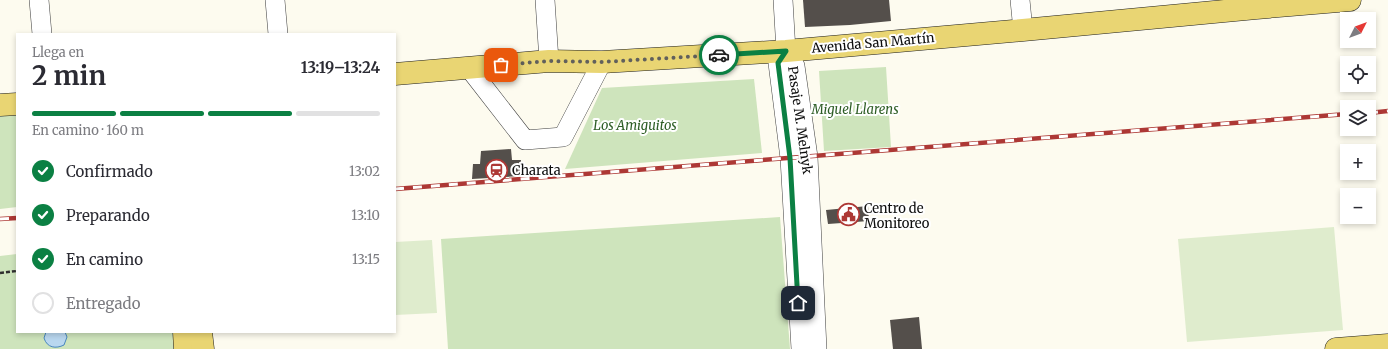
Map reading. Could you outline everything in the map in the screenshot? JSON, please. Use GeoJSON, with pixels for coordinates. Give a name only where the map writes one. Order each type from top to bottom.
{"type":"FeatureCollection","features":[{"type":"Feature","properties":{"kind":"main road","name":"Avenida San Martín"},"geometry":{"type":"LineString","coordinates":[[396,74],[549,61],[602,62],[786,51],[1023,30],[1256,4],[1350,0]]}},
{"type":"Feature","properties":{"kind":"main road"},"geometry":{"type":"LineString","coordinates":[[0,105],[16,104]]}},
{"type":"Feature","properties":{"kind":"main road"},"geometry":{"type":"LineString","coordinates":[[184,333],[185,349]]}},
{"type":"Feature","properties":{"kind":"main road"},"geometry":{"type":"LineString","coordinates":[[201,333],[203,349]]}},
{"type":"Feature","properties":{"kind":"main road"},"geometry":{"type":"LineString","coordinates":[[1336,349],[1375,347]]}},
{"type":"Feature","properties":{"kind":"street"},"geometry":{"type":"LineString","coordinates":[[39,0],[42,33]]}},
{"type":"Feature","properties":{"kind":"street"},"geometry":{"type":"LineString","coordinates":[[275,0],[278,33]]}},
{"type":"Feature","properties":{"kind":"street"},"geometry":{"type":"LineString","coordinates":[[545,0],[549,61]]}},
{"type":"Feature","properties":{"kind":"street"},"geometry":{"type":"LineString","coordinates":[[783,0],[786,51]]}},
{"type":"Feature","properties":{"kind":"street"},"geometry":{"type":"LineString","coordinates":[[1020,0],[1023,30]]}},
{"type":"Feature","properties":{"kind":"street","name":"Pasaje M. Melnyk"},"geometry":{"type":"LineString","coordinates":[[801,349],[790,158],[778,63],[786,51],[796,66],[808,157],[817,349]]}},
{"type":"Feature","properties":{"kind":"street"},"geometry":{"type":"LineString","coordinates":[[469,68],[525,140],[563,136],[602,62]]}},
{"type":"Feature","properties":{"kind":"path"},"geometry":{"type":"LineString","coordinates":[[0,273],[16,271]]}},
{"type":"Feature","properties":{"kind":"green space","name":"Miguel Llarens"},"geometry":{"type":"Polygon","coordinates":[[[886,67],[891,147],[824,151],[819,71],[886,67]]]}},
{"type":"Feature","properties":{"kind":"green space","name":"Los Amiguitos"},"geometry":{"type":"Polygon","coordinates":[[[754,79],[762,153],[565,169],[602,88],[754,79]]]}},
{"type":"Feature","properties":{"kind":"green space"},"geometry":{"type":"Polygon","coordinates":[[[16,115],[16,207],[0,209],[0,116],[16,115]]]}},
{"type":"Feature","properties":{"kind":"green space"},"geometry":{"type":"Polygon","coordinates":[[[780,217],[790,349],[448,349],[441,239],[780,217]]]}},
{"type":"Feature","properties":{"kind":"green space"},"geometry":{"type":"Polygon","coordinates":[[[1334,227],[1343,330],[1187,342],[1178,239],[1334,227]]]}},
{"type":"Feature","properties":{"kind":"green space"},"geometry":{"type":"Polygon","coordinates":[[[432,240],[437,313],[396,315],[396,242],[432,240]]]}},
{"type":"Feature","properties":{"kind":"green space"},"geometry":{"type":"Polygon","coordinates":[[[16,254],[16,333],[178,333],[180,349],[0,349],[0,256],[16,254]]]}},
{"type":"Feature","properties":{"kind":"water"},"geometry":{"type":"Polygon","coordinates":[[[46,333],[65,333],[67,337],[64,345],[58,347],[50,346],[44,338],[46,333]]]}},
{"type":"Feature","properties":{"kind":"building"},"geometry":{"type":"Polygon","coordinates":[[[803,0],[889,0],[891,21],[805,27],[803,0]]]}},
{"type":"Feature","properties":{"kind":"building"},"geometry":{"type":"Polygon","coordinates":[[[511,149],[512,160],[521,160],[520,176],[472,179],[473,164],[480,164],[481,151],[511,149]]]}},
{"type":"Feature","properties":{"kind":"building","name":"Centro de Monitoreo"},"geometry":{"type":"Polygon","coordinates":[[[868,206],[869,221],[828,224],[826,210],[868,206]]]}},
{"type":"Feature","properties":{"kind":"building"},"geometry":{"type":"Polygon","coordinates":[[[919,317],[922,349],[893,349],[890,320],[919,317]]]}},
{"type":"Feature","properties":{"kind":"railway"},"geometry":{"type":"LineString","coordinates":[[1376,112],[1388,111]]}},
{"type":"Feature","properties":{"kind":"railway"},"geometry":{"type":"LineString","coordinates":[[396,189],[1340,115]]}},
{"type":"Feature","properties":{"kind":"railway"},"geometry":{"type":"LineString","coordinates":[[0,219],[16,218]]}},
{"type":"Feature","properties":{"kind":"way so far"},"geometry":{"type":"LineString","coordinates":[[501,65],[549,61],[602,62],[719,55]]}},
{"type":"Feature","properties":{"kind":"place","name":"Charata"},"geometry":{"type":"Point","coordinates":[496,170]}},
{"type":"Feature","properties":{"kind":"place","name":"Centro de Monitoreo"},"geometry":{"type":"Point","coordinates":[848,215]}},
{"type":"Feature","properties":{"kind":"route"},"geometry":{"type":"LineString","coordinates":[[719,55],[786,51],[778,63],[790,158],[798,303]]}}]}
